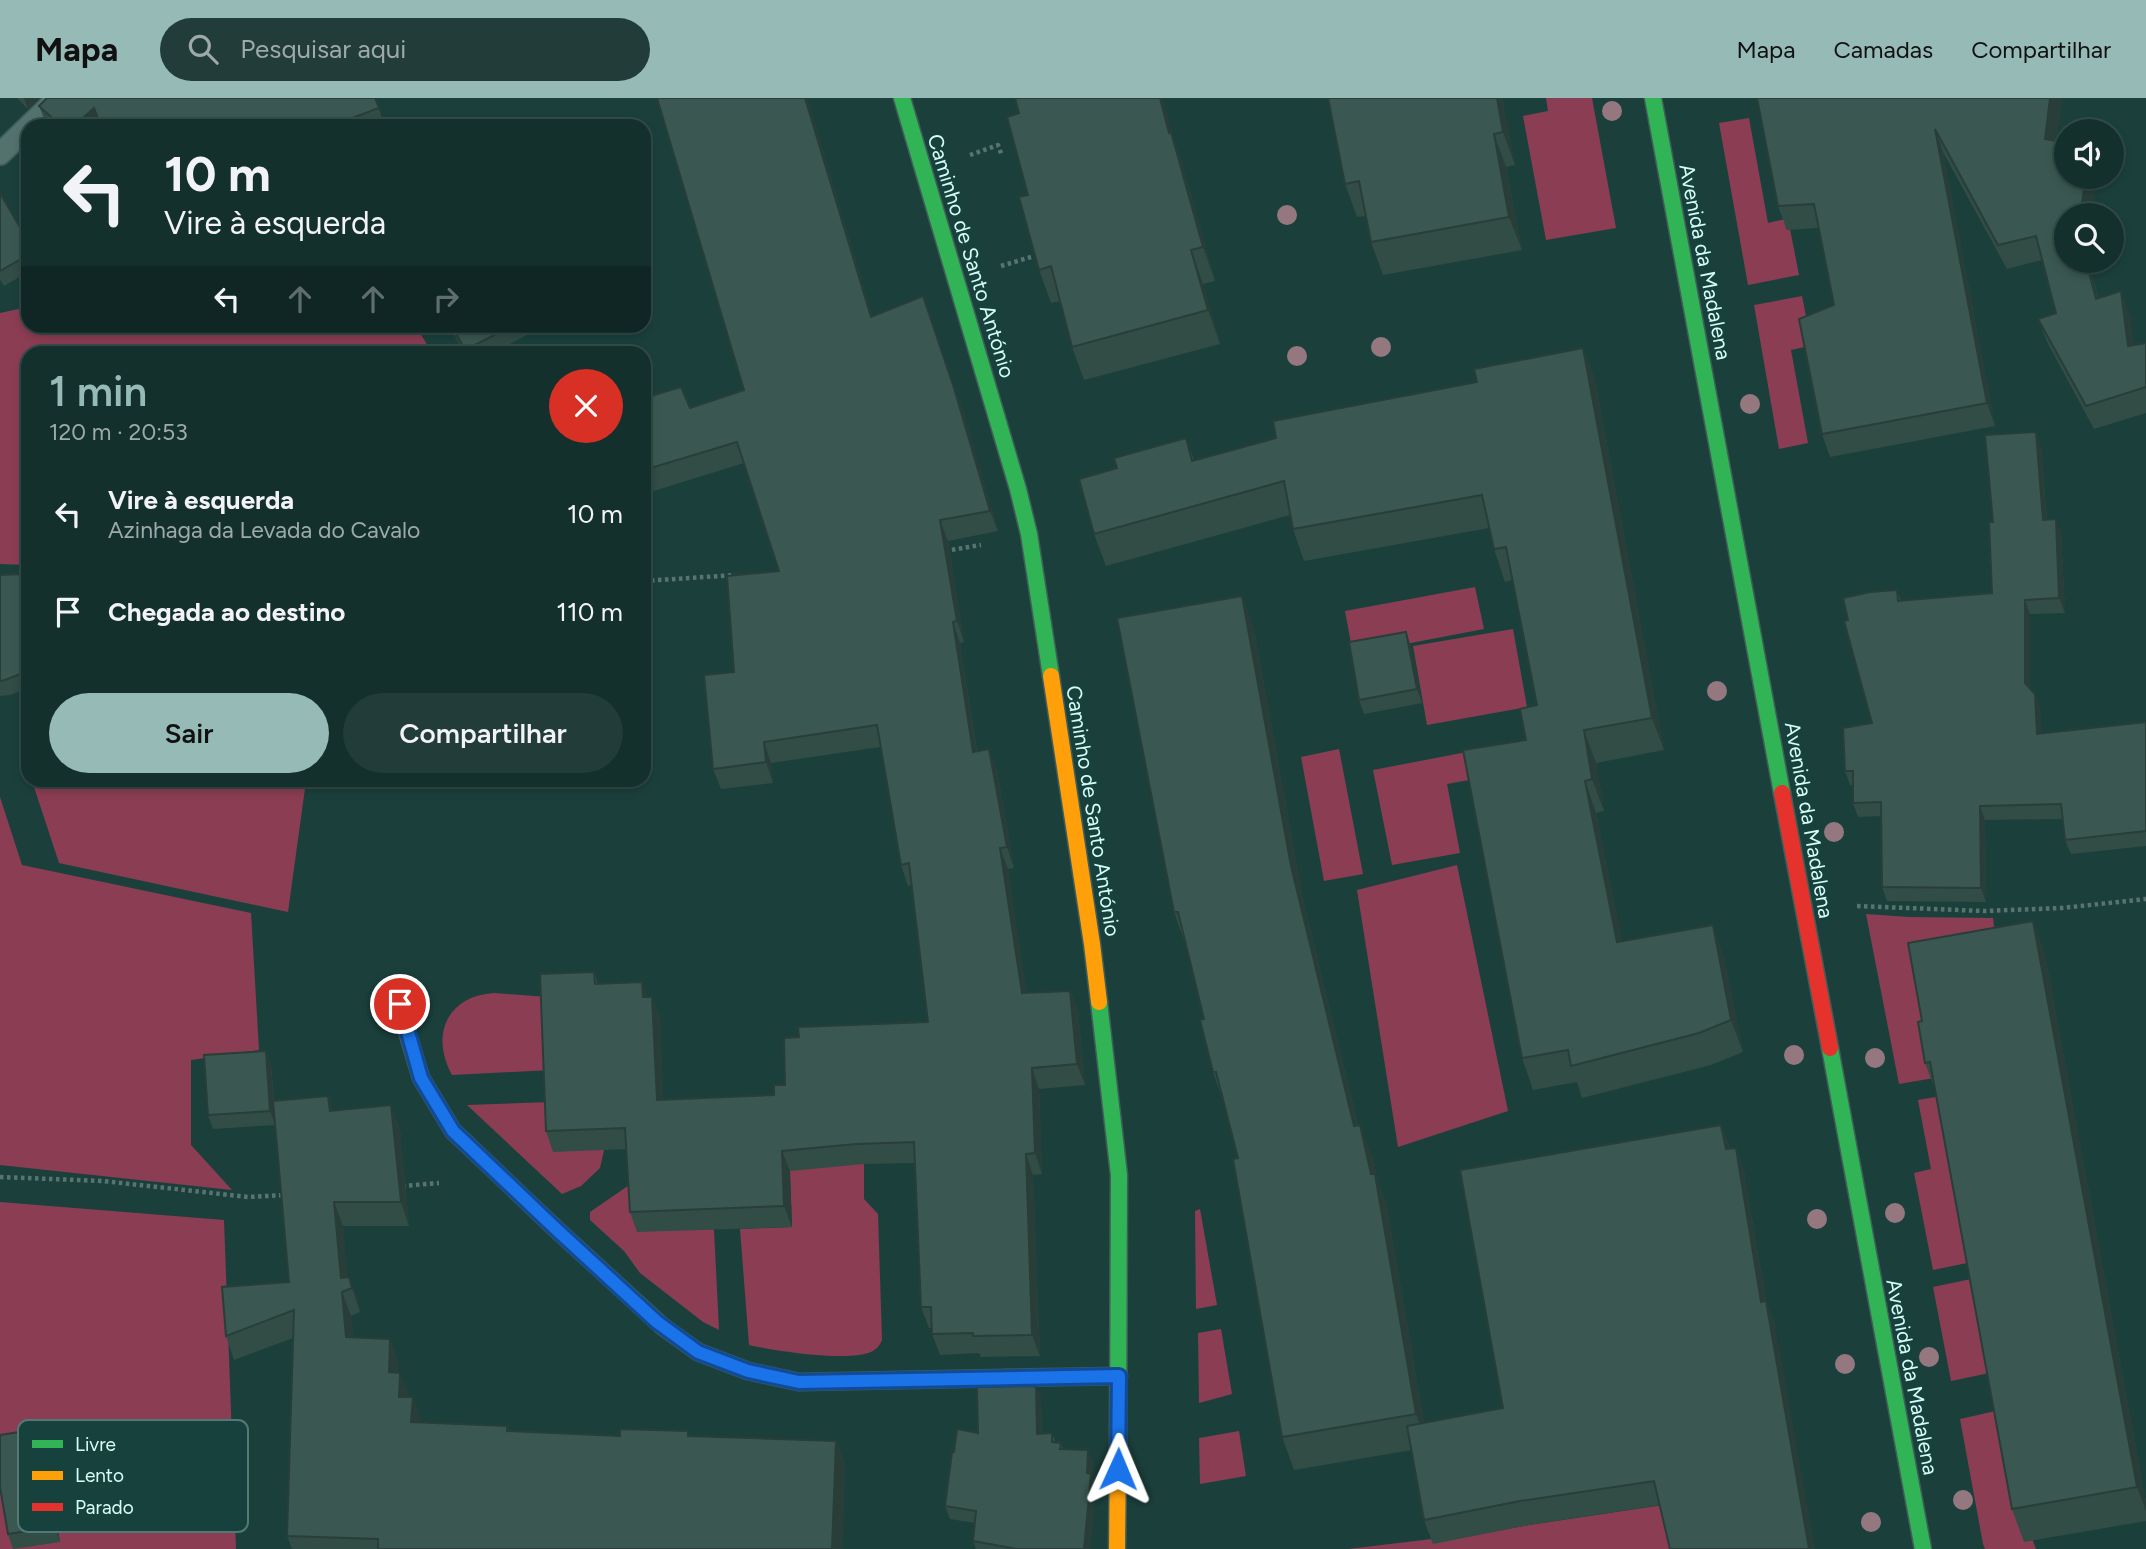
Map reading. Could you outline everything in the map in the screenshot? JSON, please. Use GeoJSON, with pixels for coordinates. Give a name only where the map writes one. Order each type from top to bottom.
{"type":"FeatureCollection","features":[{"type":"Feature","properties":{"kind":"street","name":"Caminho de Santo António"},"geometry":{"type":"LineString","coordinates":[[902,98],[1029,534],[1092,944],[1119,1175],[1117,1549]]}},
{"type":"Feature","properties":{"kind":"street","name":"Avenida da Madalena"},"geometry":{"type":"LineString","coordinates":[[1653,98],[1923,1549]]}},
{"type":"Feature","properties":{"kind":"street"},"geometry":{"type":"LineString","coordinates":[[400,1004],[421,1078],[453,1131],[657,1322],[698,1352],[748,1371],[799,1382],[1119,1376]]}},
{"type":"Feature","properties":{"kind":"lane"},"geometry":{"type":"LineString","coordinates":[[36,119],[58,98]]}},
{"type":"Feature","properties":{"kind":"lane"},"geometry":{"type":"LineString","coordinates":[[0,154],[21,133]]}},
{"type":"Feature","properties":{"kind":"path"},"geometry":{"type":"LineString","coordinates":[[962,157],[998,145],[1002,156]]}},
{"type":"Feature","properties":{"kind":"path"},"geometry":{"type":"LineString","coordinates":[[994,268],[1031,257]]}},
{"type":"Feature","properties":{"kind":"path"},"geometry":{"type":"LineString","coordinates":[[943,552],[992,542]]}},
{"type":"Feature","properties":{"kind":"path"},"geometry":{"type":"LineString","coordinates":[[651,581],[739,575]]}},
{"type":"Feature","properties":{"kind":"path"},"geometry":{"type":"LineString","coordinates":[[1857,906],[1984,911],[2062,908],[2146,900]]}},
{"type":"Feature","properties":{"kind":"path"},"geometry":{"type":"LineString","coordinates":[[0,1177],[103,1181],[248,1197],[288,1194]]}},
{"type":"Feature","properties":{"kind":"path"},"geometry":{"type":"LineString","coordinates":[[396,1186],[450,1182]]}},
{"type":"Feature","properties":{"kind":"shaded area"},"geometry":{"type":"Polygon","coordinates":[[[1546,98],[1592,98],[1616,228],[1546,240],[1523,116],[1548,111],[1546,98]]]}},
{"type":"Feature","properties":{"kind":"shaded area"},"geometry":{"type":"Polygon","coordinates":[[[1749,118],[1768,223],[1785,219],[1786,229],[1790,229],[1799,275],[1748,285],[1719,123],[1749,118]]]}},
{"type":"Feature","properties":{"kind":"shaded area"},"geometry":{"type":"Polygon","coordinates":[[[1802,296],[1811,341],[1809,346],[1791,350],[1808,443],[1779,449],[1754,305],[1802,296]]]}},
{"type":"Feature","properties":{"kind":"shaded area"},"geometry":{"type":"Polygon","coordinates":[[[21,308],[21,333],[420,333],[428,346],[21,346],[21,565],[0,564],[0,313],[21,308]]]}},
{"type":"Feature","properties":{"kind":"shaded area"},"geometry":{"type":"Polygon","coordinates":[[[1475,587],[1484,629],[1353,654],[1345,611],[1475,587]]]}},
{"type":"Feature","properties":{"kind":"shaded area"},"geometry":{"type":"Polygon","coordinates":[[[1513,629],[1527,707],[1427,725],[1413,646],[1513,629]]]}},
{"type":"Feature","properties":{"kind":"shaded area"},"geometry":{"type":"Polygon","coordinates":[[[1519,742],[1525,770],[1447,784],[1460,853],[1392,865],[1373,770],[1519,742]]]}},
{"type":"Feature","properties":{"kind":"shaded area"},"geometry":{"type":"Polygon","coordinates":[[[1339,749],[1363,874],[1324,881],[1301,757],[1339,749]]]}},
{"type":"Feature","properties":{"kind":"shaded area"},"geometry":{"type":"Polygon","coordinates":[[[34,787],[305,787],[288,912],[59,863],[34,787]]]}},
{"type":"Feature","properties":{"kind":"shaded area"},"geometry":{"type":"Polygon","coordinates":[[[0,797],[22,865],[251,913],[259,1050],[191,1060],[191,1145],[232,1190],[0,1165],[0,797]]]}},
{"type":"Feature","properties":{"kind":"shaded area"},"geometry":{"type":"Polygon","coordinates":[[[1457,865],[1508,1111],[1398,1147],[1357,890],[1457,865]]]}},
{"type":"Feature","properties":{"kind":"shaded area"},"geometry":{"type":"Polygon","coordinates":[[[1866,914],[1993,918],[1994,927],[2030,926],[2040,956],[1920,976],[1934,1078],[1899,1084],[1866,914]]]}},
{"type":"Feature","properties":{"kind":"shaded area"},"geometry":{"type":"Polygon","coordinates":[[[494,993],[548,997],[551,1070],[452,1075],[443,1046],[443,1032],[447,1020],[465,1001],[494,993]]]}},
{"type":"Feature","properties":{"kind":"shaded area"},"geometry":{"type":"Polygon","coordinates":[[[1942,1096],[1967,1263],[1933,1270],[1914,1173],[1931,1169],[1918,1100],[1942,1096]]]}},
{"type":"Feature","properties":{"kind":"shaded area"},"geometry":{"type":"Polygon","coordinates":[[[551,1102],[604,1150],[600,1168],[581,1186],[562,1194],[467,1105],[551,1102]]]}},
{"type":"Feature","properties":{"kind":"shaded area"},"geometry":{"type":"Polygon","coordinates":[[[789,1160],[864,1164],[864,1199],[878,1214],[882,1340],[871,1352],[829,1356],[749,1345],[740,1229],[792,1227],[789,1160]]]}},
{"type":"Feature","properties":{"kind":"shaded area"},"geometry":{"type":"Polygon","coordinates":[[[635,1181],[714,1230],[719,1330],[703,1322],[640,1273],[624,1251],[590,1220],[590,1212],[635,1181]]]}},
{"type":"Feature","properties":{"kind":"shaded area"},"geometry":{"type":"Polygon","coordinates":[[[0,1202],[224,1220],[231,1420],[18,1420],[18,1532],[235,1532],[236,1549],[0,1549],[0,1202]]]}},
{"type":"Feature","properties":{"kind":"shaded area"},"geometry":{"type":"Polygon","coordinates":[[[1200,1209],[1217,1305],[1196,1309],[1195,1211],[1200,1209]]]}},
{"type":"Feature","properties":{"kind":"shaded area"},"geometry":{"type":"Polygon","coordinates":[[[1976,1278],[2004,1370],[1951,1381],[1933,1287],[1976,1278]]]}},
{"type":"Feature","properties":{"kind":"shaded area"},"geometry":{"type":"Polygon","coordinates":[[[1221,1329],[1232,1394],[1199,1403],[1198,1333],[1221,1329]]]}},
{"type":"Feature","properties":{"kind":"shaded area"},"geometry":{"type":"Polygon","coordinates":[[[2000,1410],[1996,1426],[2004,1464],[2036,1549],[1985,1549],[1983,1544],[1960,1419],[2000,1410]]]}},
{"type":"Feature","properties":{"kind":"shaded area"},"geometry":{"type":"Polygon","coordinates":[[[1239,1431],[1246,1476],[1200,1484],[1199,1438],[1239,1431]]]}},
{"type":"Feature","properties":{"kind":"shaded area"},"geometry":{"type":"Polygon","coordinates":[[[1663,1505],[1673,1549],[1348,1549],[1432,1539],[1434,1543],[1529,1525],[1663,1505]]]}},
{"type":"Feature","properties":{"kind":"building"},"geometry":{"type":"Polygon","coordinates":[[[47,98],[375,98],[379,108],[350,119],[98,119],[94,108],[82,119],[53,119],[39,106],[47,98]]]}},
{"type":"Feature","properties":{"kind":"building"},"geometry":{"type":"Polygon","coordinates":[[[657,98],[805,98],[871,317],[923,296],[954,388],[990,511],[940,520],[957,621],[953,622],[973,752],[989,749],[1007,847],[1000,848],[1022,993],[1070,991],[1077,1064],[1032,1068],[1035,1153],[1026,1154],[1032,1335],[932,1334],[931,1307],[921,1307],[914,1142],[782,1151],[784,1206],[630,1212],[625,1128],[546,1131],[540,974],[594,972],[595,984],[642,982],[643,997],[652,997],[657,1100],[774,1095],[774,1085],[785,1085],[784,1038],[799,1037],[798,1027],[928,1022],[909,863],[901,865],[877,725],[764,742],[766,762],[713,769],[704,675],[734,672],[727,576],[779,571],[737,442],[651,468],[651,396],[681,387],[690,408],[744,390],[657,98]]]}},
{"type":"Feature","properties":{"kind":"building"},"geometry":{"type":"Polygon","coordinates":[[[1015,98],[1160,98],[1203,247],[1191,250],[1208,310],[1072,347],[1051,266],[1039,270],[1019,197],[1028,195],[1007,117],[1019,113],[1015,98]]]}},
{"type":"Feature","properties":{"kind":"building"},"geometry":{"type":"Polygon","coordinates":[[[1328,98],[1497,98],[1503,132],[1494,134],[1509,217],[1371,242],[1359,181],[1345,184],[1328,98]]]}},
{"type":"Feature","properties":{"kind":"building"},"geometry":{"type":"Polygon","coordinates":[[[1757,98],[2050,98],[2045,139],[2054,141],[2054,189],[2084,189],[2082,203],[2054,203],[2054,273],[2089,273],[2096,299],[2121,291],[2128,346],[2146,343],[2146,387],[2086,406],[2038,319],[2056,313],[2036,236],[1998,245],[1935,129],[1987,403],[1822,434],[1799,319],[1834,305],[1814,204],[1778,206],[1757,98]]]}},
{"type":"Feature","properties":{"kind":"building"},"geometry":{"type":"Polygon","coordinates":[[[0,193],[21,229],[21,259],[0,271],[0,193]]]}},
{"type":"Feature","properties":{"kind":"building"},"geometry":{"type":"Polygon","coordinates":[[[456,333],[498,333],[473,346],[463,346],[456,333]]]}},
{"type":"Feature","properties":{"kind":"building"},"geometry":{"type":"Polygon","coordinates":[[[1583,348],[1652,718],[1584,730],[1592,779],[1585,781],[1617,942],[1713,925],[1731,1020],[1699,1033],[1571,1066],[1568,1050],[1522,1058],[1463,750],[1526,740],[1520,709],[1537,705],[1506,547],[1494,549],[1482,495],[1293,529],[1284,481],[1094,534],[1079,479],[1117,468],[1114,458],[1186,438],[1192,461],[1276,438],[1273,421],[1477,382],[1474,369],[1583,348]]]}},
{"type":"Feature","properties":{"kind":"building"},"geometry":{"type":"Polygon","coordinates":[[[2036,432],[2043,520],[2056,519],[2059,598],[2025,600],[2025,683],[2035,694],[2037,734],[2146,722],[2146,831],[2065,840],[2061,804],[1980,806],[1981,888],[1882,887],[1881,802],[1853,803],[1853,771],[1845,771],[1843,728],[1872,723],[1844,621],[1848,620],[1843,598],[1897,590],[1898,601],[1992,593],[1989,522],[1993,522],[1985,435],[2036,432]]]}},
{"type":"Feature","properties":{"kind":"building"},"geometry":{"type":"Polygon","coordinates":[[[21,574],[21,674],[0,681],[0,575],[21,574]]]}},
{"type":"Feature","properties":{"kind":"building"},"geometry":{"type":"Polygon","coordinates":[[[1242,596],[1291,866],[1354,1126],[1360,1125],[1371,1174],[1375,1174],[1416,1414],[1282,1437],[1233,1159],[1238,1158],[1200,1020],[1204,1019],[1178,912],[1174,912],[1117,618],[1242,596]]]}},
{"type":"Feature","properties":{"kind":"building"},"geometry":{"type":"Polygon","coordinates":[[[1406,632],[1417,689],[1359,700],[1349,642],[1406,632]]]}},
{"type":"Feature","properties":{"kind":"building"},"geometry":{"type":"Polygon","coordinates":[[[2033,921],[2137,1487],[2012,1509],[1930,1062],[1925,1063],[1918,1022],[1922,1021],[1908,943],[2033,921]]]}},
{"type":"Feature","properties":{"kind":"building"},"geometry":{"type":"Polygon","coordinates":[[[266,1051],[270,1111],[208,1115],[204,1055],[266,1051]]]}},
{"type":"Feature","properties":{"kind":"building"},"geometry":{"type":"Polygon","coordinates":[[[328,1096],[330,1111],[391,1105],[401,1202],[334,1202],[341,1278],[349,1277],[352,1288],[342,1292],[346,1337],[390,1339],[389,1372],[400,1373],[399,1397],[413,1397],[411,1422],[507,1426],[507,1431],[620,1436],[620,1429],[688,1431],[688,1436],[836,1441],[832,1549],[378,1549],[378,1539],[287,1536],[294,1310],[226,1336],[222,1287],[289,1282],[273,1101],[328,1096]]]}},
{"type":"Feature","properties":{"kind":"building"},"geometry":{"type":"Polygon","coordinates":[[[1721,1125],[1726,1149],[1736,1148],[1761,1302],[1766,1301],[1809,1549],[1670,1549],[1654,1481],[1520,1501],[1424,1520],[1407,1426],[1503,1408],[1460,1170],[1721,1125]]]}},
{"type":"Feature","properties":{"kind":"building"},"geometry":{"type":"Polygon","coordinates":[[[1036,1386],[1037,1434],[1052,1433],[1052,1442],[1061,1443],[1060,1449],[1088,1450],[1087,1473],[1091,1474],[1084,1549],[1017,1549],[973,1541],[976,1511],[945,1506],[957,1429],[978,1433],[977,1387],[1036,1386]]]}},
{"type":"Feature","properties":{"kind":"building"},"geometry":{"type":"Polygon","coordinates":[[[18,1432],[18,1532],[21,1532],[8,1534],[0,1487],[0,1435],[18,1432]]]}},
{"type":"Feature","properties":{"kind":"traffic: fast"},"geometry":{"type":"LineString","coordinates":[[902,98],[1018,489],[1029,534],[1051,676]]}},
{"type":"Feature","properties":{"kind":"traffic: fast"},"geometry":{"type":"LineString","coordinates":[[1653,98],[1782,793]]}},
{"type":"Feature","properties":{"kind":"traffic: fast"},"geometry":{"type":"LineString","coordinates":[[1099,1002],[1119,1175],[1118,1454]]}},
{"type":"Feature","properties":{"kind":"traffic: fast"},"geometry":{"type":"LineString","coordinates":[[399,1005],[421,1078],[453,1131],[662,1326]]}},
{"type":"Feature","properties":{"kind":"traffic: fast"},"geometry":{"type":"LineString","coordinates":[[1830,1048],[1923,1549]]}},
{"type":"Feature","properties":{"kind":"traffic: fast"},"geometry":{"type":"LineString","coordinates":[[1006,1378],[1119,1376]]}},
{"type":"Feature","properties":{"kind":"traffic: slow"},"geometry":{"type":"LineString","coordinates":[[1051,676],[1099,1002]]}},
{"type":"Feature","properties":{"kind":"traffic: slow"},"geometry":{"type":"LineString","coordinates":[[662,1326],[698,1352],[748,1371],[799,1382],[1006,1378]]}},
{"type":"Feature","properties":{"kind":"traffic: slow"},"geometry":{"type":"LineString","coordinates":[[1117,1549],[1118,1454]]}},
{"type":"Feature","properties":{"kind":"traffic: jam"},"geometry":{"type":"LineString","coordinates":[[1782,793],[1830,1048]]}},
{"type":"Feature","properties":{"kind":"route"},"geometry":{"type":"LineString","coordinates":[[400,1004],[421,1078],[453,1131],[657,1322],[698,1352],[748,1371],[799,1382],[1119,1376],[1118,1469]]}}]}
